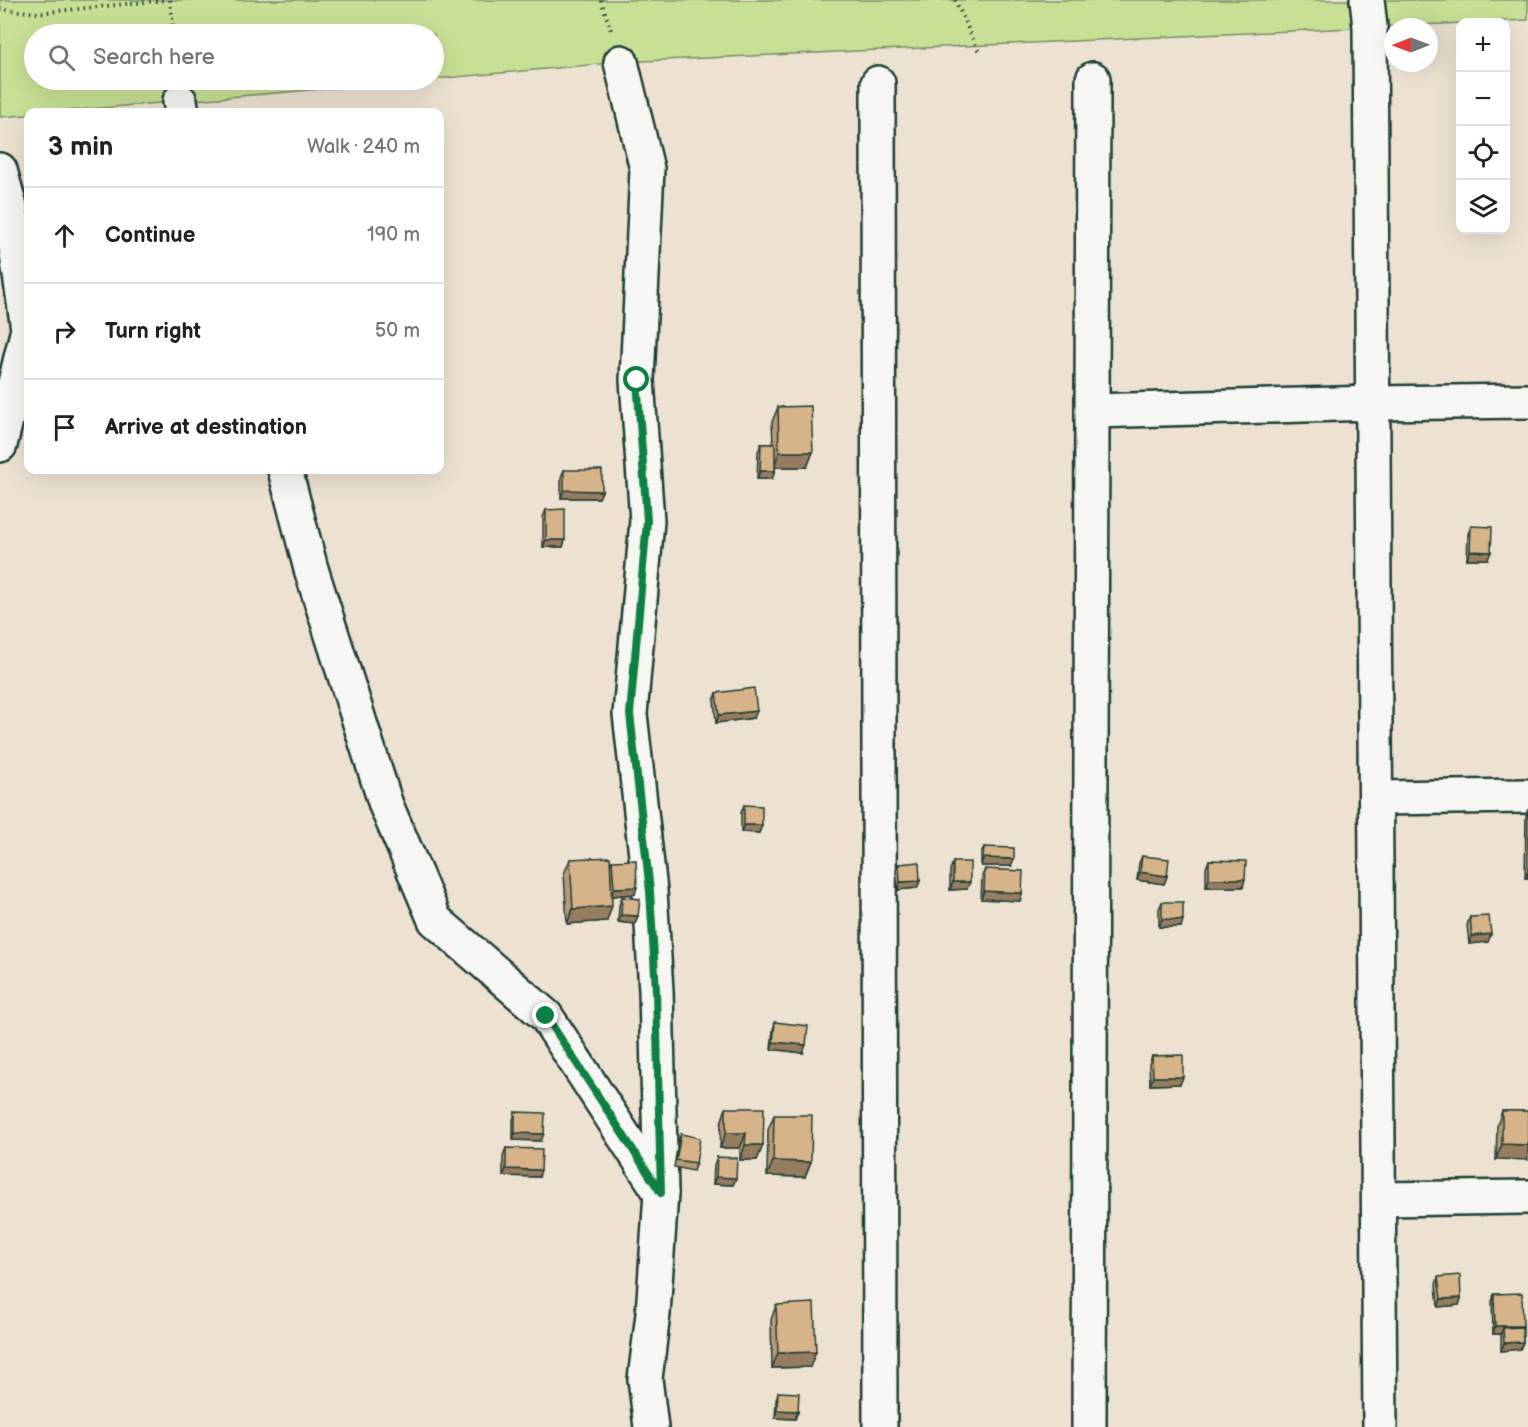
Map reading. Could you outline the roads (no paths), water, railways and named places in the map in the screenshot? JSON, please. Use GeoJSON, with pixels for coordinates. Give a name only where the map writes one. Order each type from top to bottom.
{"type":"FeatureCollection","features":[{"type":"Feature","properties":{"kind":"street"},"geometry":{"type":"LineString","coordinates":[[1367,0],[1370,27],[1380,1427]]}},
{"type":"Feature","properties":{"kind":"street"},"geometry":{"type":"LineString","coordinates":[[621,62],[647,168],[637,380],[647,521],[630,714],[650,891],[656,991],[661,1193],[653,1314],[645,1379],[651,1427]]}},
{"type":"Feature","properties":{"kind":"street"},"geometry":{"type":"LineString","coordinates":[[1089,1427],[1093,79]]}},
{"type":"Feature","properties":{"kind":"street"},"geometry":{"type":"LineString","coordinates":[[878,83],[880,1427]]}},
{"type":"Feature","properties":{"kind":"street"},"geometry":{"type":"LineString","coordinates":[[0,170],[10,207],[24,302]]}},
{"type":"Feature","properties":{"kind":"street"},"geometry":{"type":"LineString","coordinates":[[0,445],[24,346]]}},
{"type":"Feature","properties":{"kind":"street"},"geometry":{"type":"LineString","coordinates":[[1092,411],[1528,401]]}},
{"type":"Feature","properties":{"kind":"street"},"geometry":{"type":"LineString","coordinates":[[286,474],[311,569],[386,805],[435,920],[546,1016],[661,1193]]}},
{"type":"Feature","properties":{"kind":"street"},"geometry":{"type":"LineString","coordinates":[[1376,798],[1528,796]]}},
{"type":"Feature","properties":{"kind":"street"},"geometry":{"type":"LineString","coordinates":[[1379,1199],[1528,1197]]}}]}
